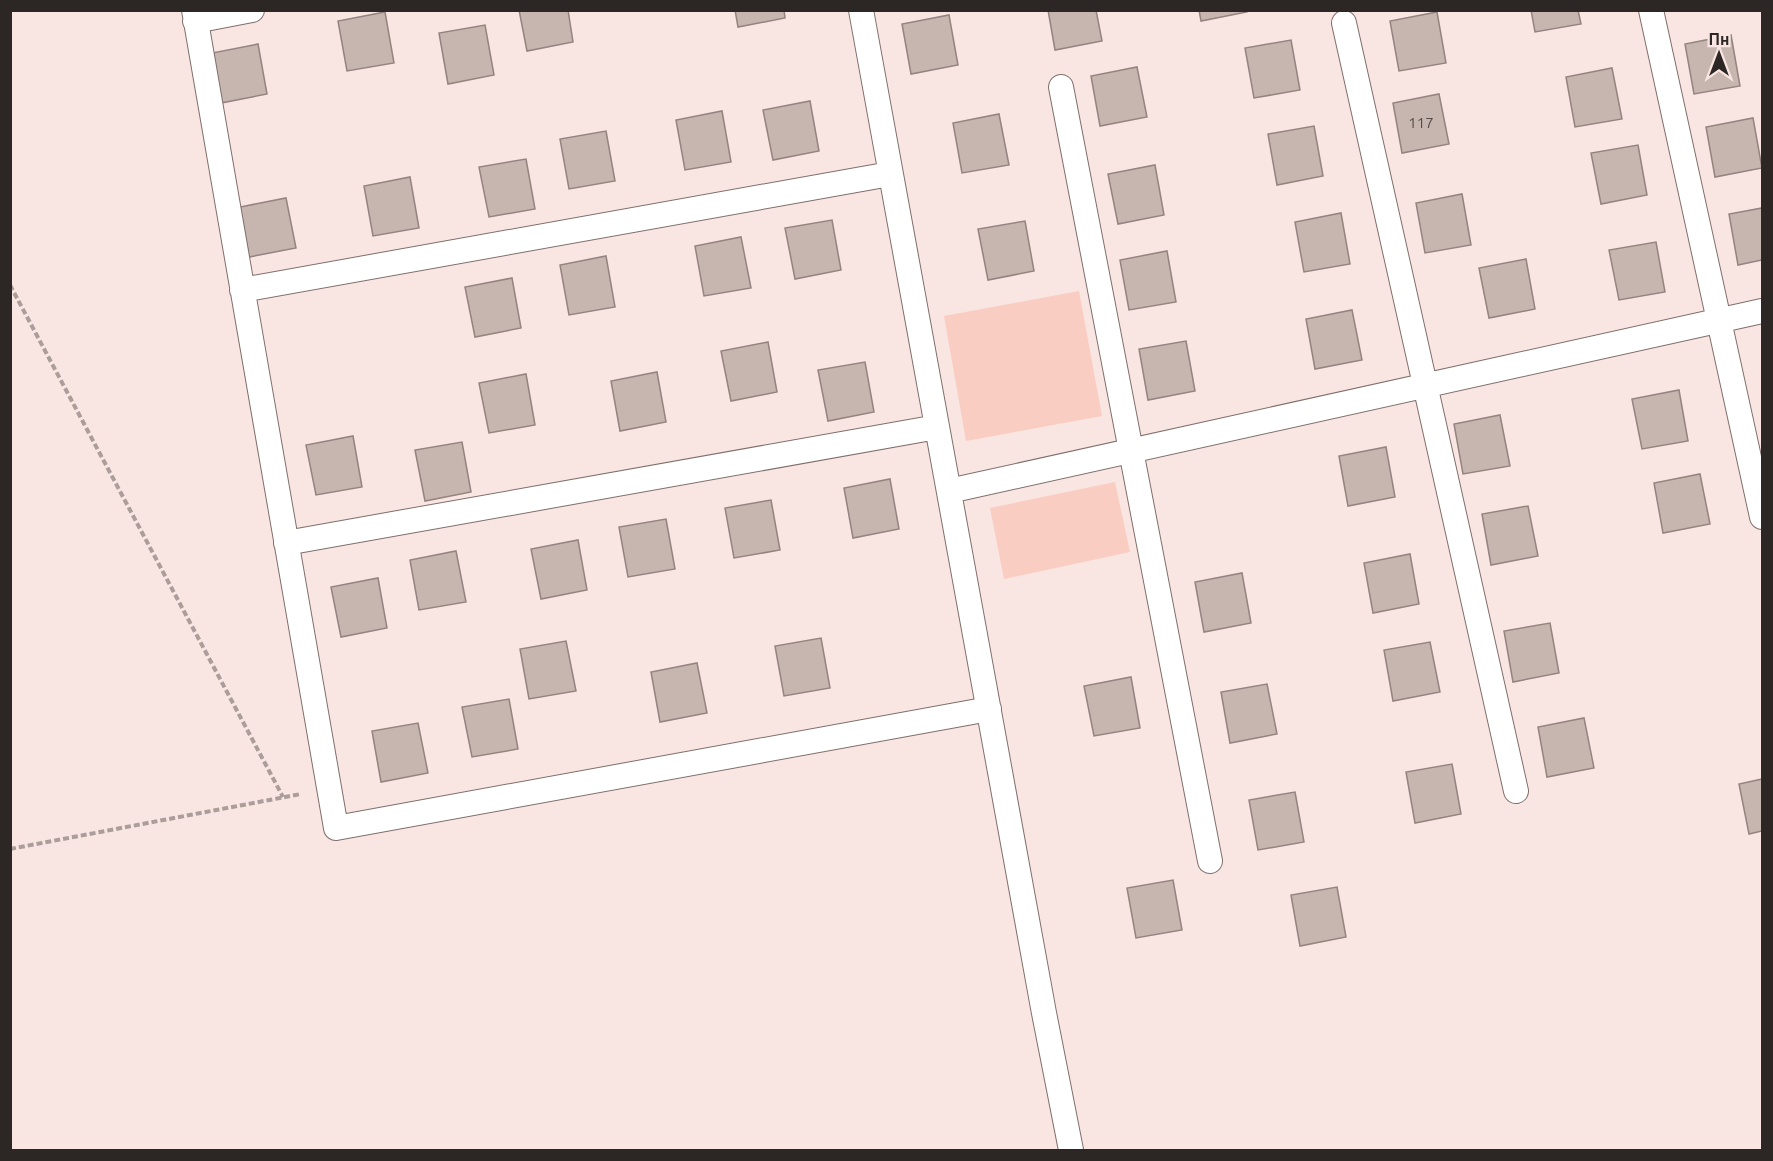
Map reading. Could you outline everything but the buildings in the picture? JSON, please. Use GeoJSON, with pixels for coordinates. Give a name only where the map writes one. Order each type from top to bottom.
{"type":"FeatureCollection","features":[{"type":"Feature","properties":{"kind":"street"},"geometry":{"type":"LineString","coordinates":[[252,10],[195,16],[336,828],[989,709]]}},
{"type":"Feature","properties":{"kind":"street"},"geometry":{"type":"LineString","coordinates":[[861,10],[1071,1150]]}},
{"type":"Feature","properties":{"kind":"street"},"geometry":{"type":"LineString","coordinates":[[1651,10],[1762,517]]}},
{"type":"Feature","properties":{"kind":"street"},"geometry":{"type":"LineString","coordinates":[[1344,23],[1516,791]]}},
{"type":"Feature","properties":{"kind":"street"},"geometry":{"type":"LineString","coordinates":[[1062,87],[1210,861]]}},
{"type":"Feature","properties":{"kind":"street"},"geometry":{"type":"LineString","coordinates":[[242,290],[890,174]]}},
{"type":"Feature","properties":{"kind":"street"},"geometry":{"type":"LineString","coordinates":[[949,491],[1762,311]]}},
{"type":"Feature","properties":{"kind":"street"},"geometry":{"type":"LineString","coordinates":[[286,543],[937,427]]}},
{"type":"Feature","properties":{"kind":"path"},"geometry":{"type":"LineString","coordinates":[[10,285],[284,797]]}},
{"type":"Feature","properties":{"kind":"path"},"geometry":{"type":"LineString","coordinates":[[10,849],[329,789]]}},
{"type":"Feature","properties":{"kind":"shaded area"},"geometry":{"type":"Polygon","coordinates":[[[1079,291],[1102,416],[966,441],[944,316],[1079,291]]]}},
{"type":"Feature","properties":{"kind":"shaded area"},"geometry":{"type":"Polygon","coordinates":[[[1115,482],[1130,552],[1004,579],[990,508],[1115,482]]]}}]}
